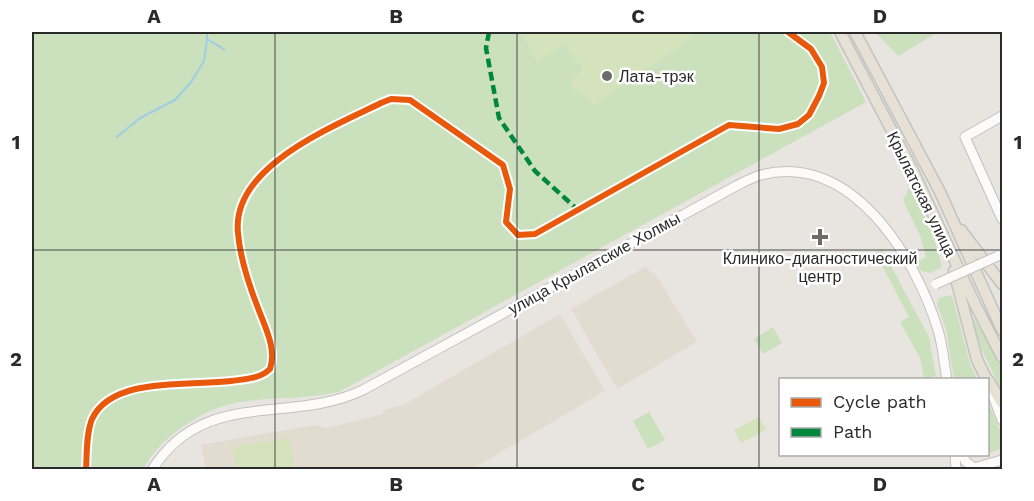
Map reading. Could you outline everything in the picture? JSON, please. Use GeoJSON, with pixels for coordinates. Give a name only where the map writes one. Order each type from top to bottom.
{"type":"FeatureCollection","features":[{"type":"Feature","properties":{"kind":"main road","name":"Крылатская улица"},"geometry":{"type":"LineString","coordinates":[[840,32],[913,171],[1002,357]]}},
{"type":"Feature","properties":{"kind":"main road","name":"Крылатская улица"},"geometry":{"type":"LineString","coordinates":[[855,32],[940,192],[1002,330]]}},
{"type":"Feature","properties":{"kind":"main road"},"geometry":{"type":"LineString","coordinates":[[940,192],[961,229],[1002,284]]}},
{"type":"Feature","properties":{"kind":"main road"},"geometry":{"type":"LineString","coordinates":[[944,236],[977,360],[986,378]]}},
{"type":"Feature","properties":{"kind":"main road"},"geometry":{"type":"LineString","coordinates":[[989,383],[1002,403]]}},
{"type":"Feature","properties":{"kind":"street"},"geometry":{"type":"LineString","coordinates":[[1002,116],[965,137],[1002,219]]}},
{"type":"Feature","properties":{"kind":"street","name":"улица Крылатские Холмы"},"geometry":{"type":"LineString","coordinates":[[152,470],[171,446],[221,416],[244,411],[329,404],[356,394],[604,256],[761,175],[788,172],[805,175],[845,189],[872,211],[886,228],[922,290],[939,333],[947,378]]}},
{"type":"Feature","properties":{"kind":"street"},"geometry":{"type":"LineString","coordinates":[[922,290],[1000,255]]}},
{"type":"Feature","properties":{"kind":"street"},"geometry":{"type":"LineString","coordinates":[[989,385],[1002,420]]}},
{"type":"Feature","properties":{"kind":"street"},"geometry":{"type":"LineString","coordinates":[[964,456],[965,461],[974,468],[1002,460]]}},
{"type":"Feature","properties":{"kind":"shaded area"},"geometry":{"type":"Polygon","coordinates":[[[645,267],[658,278],[697,342],[617,389],[571,309],[645,267]]]}},
{"type":"Feature","properties":{"kind":"shaded area"},"geometry":{"type":"Polygon","coordinates":[[[560,314],[605,391],[472,469],[206,469],[201,445],[314,425],[327,428],[383,414],[383,410],[403,405],[560,314]]]}},
{"type":"Feature","properties":{"kind":"green space"},"geometry":{"type":"Polygon","coordinates":[[[32,32],[830,32],[866,102],[339,392],[234,403],[215,409],[171,435],[143,469],[32,469],[32,32]]]}},
{"type":"Feature","properties":{"kind":"green space","name":"Лата-трэк"},"geometry":{"type":"Polygon","coordinates":[[[521,32],[691,32],[692,38],[595,105],[569,85],[583,67],[563,45],[537,62],[521,32]]]}},
{"type":"Feature","properties":{"kind":"green space"},"geometry":{"type":"Polygon","coordinates":[[[875,32],[938,32],[898,56],[875,32]]]}},
{"type":"Feature","properties":{"kind":"green space"},"geometry":{"type":"Polygon","coordinates":[[[910,186],[932,230],[942,267],[931,273],[921,271],[916,262],[926,257],[921,238],[903,200],[910,186]]]}},
{"type":"Feature","properties":{"kind":"green space"},"geometry":{"type":"Polygon","coordinates":[[[882,249],[929,337],[936,376],[924,378],[920,358],[900,322],[909,317],[875,252],[882,249]]]}},
{"type":"Feature","properties":{"kind":"green space"},"geometry":{"type":"Polygon","coordinates":[[[952,295],[970,364],[977,378],[954,378],[946,329],[937,304],[939,298],[952,295]]]}},
{"type":"Feature","properties":{"kind":"green space"},"geometry":{"type":"Polygon","coordinates":[[[972,315],[1002,365],[1002,392],[979,344],[972,315]]]}},
{"type":"Feature","properties":{"kind":"green space"},"geometry":{"type":"Polygon","coordinates":[[[773,327],[782,343],[763,354],[754,339],[773,327]]]}},
{"type":"Feature","properties":{"kind":"green space"},"geometry":{"type":"Polygon","coordinates":[[[989,404],[1002,435],[1002,448],[989,454],[989,404]]]}},
{"type":"Feature","properties":{"kind":"green space"},"geometry":{"type":"Polygon","coordinates":[[[649,412],[665,440],[648,449],[633,421],[649,412]]]}},
{"type":"Feature","properties":{"kind":"green space"},"geometry":{"type":"Polygon","coordinates":[[[759,417],[766,430],[741,443],[734,430],[759,417]]]}},
{"type":"Feature","properties":{"kind":"green space"},"geometry":{"type":"Polygon","coordinates":[[[290,438],[294,466],[275,469],[236,469],[233,447],[290,438]]]}},
{"type":"Feature","properties":{"kind":"waterway"},"geometry":{"type":"LineString","coordinates":[[207,32],[207,39],[225,50]]}},
{"type":"Feature","properties":{"kind":"waterway"},"geometry":{"type":"LineString","coordinates":[[117,137],[140,118],[175,100],[191,82],[204,61],[207,39]]}},
{"type":"Feature","properties":{"kind":"marked path"},"geometry":{"type":"LineString","coordinates":[[489,32],[486,48],[499,118],[535,171],[578,210]]}},
{"type":"Feature","properties":{"kind":"cycle path"},"geometry":{"type":"LineString","coordinates":[[86,470],[92,419],[102,405],[116,396],[134,389],[154,386],[247,379],[262,375],[270,369],[271,346],[248,281],[241,252],[238,233],[240,209],[250,188],[267,169],[312,137],[391,99],[410,100],[503,165],[510,189],[506,222],[518,235],[535,234],[729,125],[779,129],[798,124],[809,115],[824,83],[822,67],[811,49],[788,32]]}},
{"type":"Feature","properties":{"kind":"place","name":"Лата-трэк"},"geometry":{"type":"Point","coordinates":[607,76]}},
{"type":"Feature","properties":{"kind":"place","name":"Клинико-диагностический центр"},"geometry":{"type":"Point","coordinates":[820,237]}}]}
